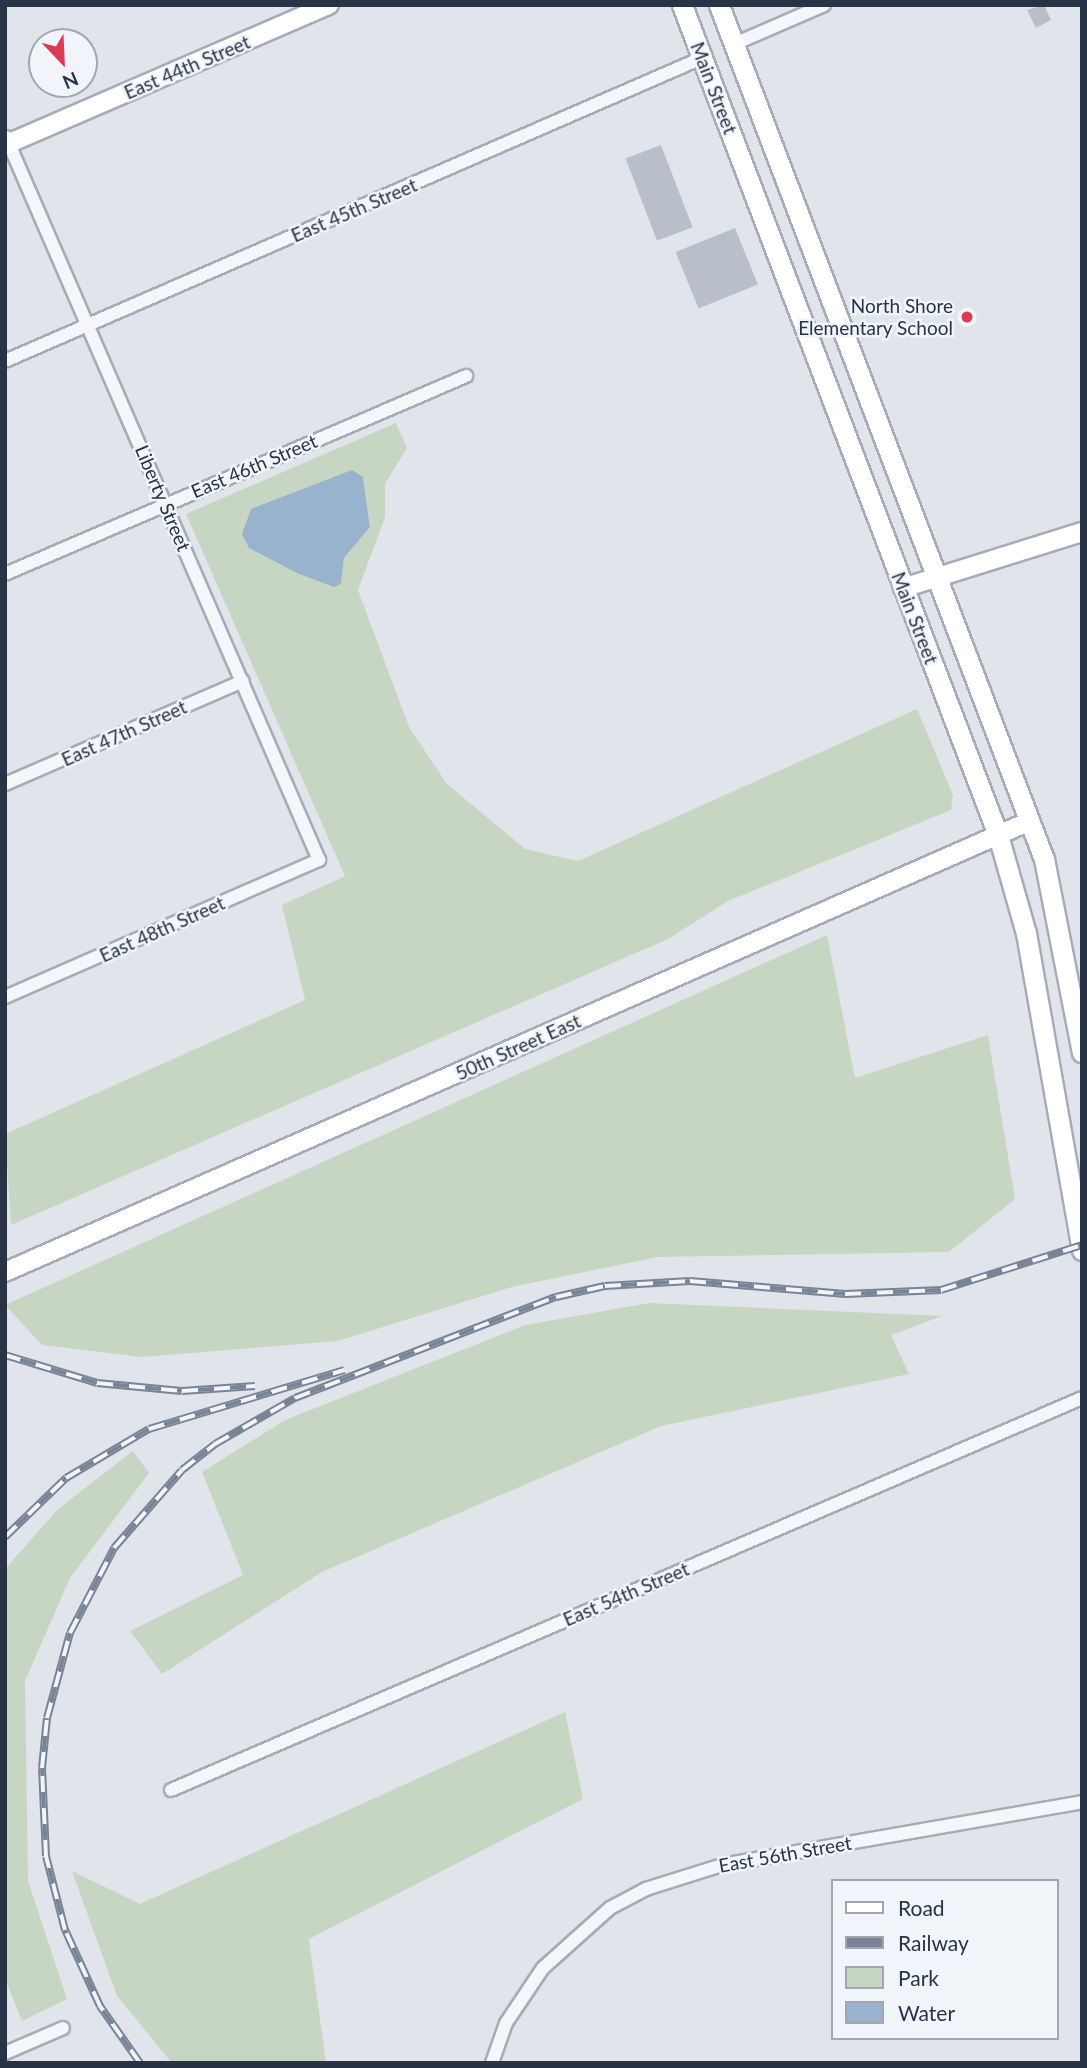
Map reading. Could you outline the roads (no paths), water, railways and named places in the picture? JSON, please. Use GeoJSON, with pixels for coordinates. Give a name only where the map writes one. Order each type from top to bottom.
{"type":"FeatureCollection","features":[{"type":"Feature","properties":{"kind":"main road","name":"Main Street"},"geometry":{"type":"LineString","coordinates":[[682,5],[998,835],[1026,933],[1082,1250]]}},
{"type":"Feature","properties":{"kind":"main road","name":"Main Street"},"geometry":{"type":"LineString","coordinates":[[719,5],[1030,821],[1057,915],[1082,1052]]}},
{"type":"Feature","properties":{"kind":"street","name":"East 44th Street"},"geometry":{"type":"LineString","coordinates":[[6,141],[330,5]]}},
{"type":"Feature","properties":{"kind":"street"},"geometry":{"type":"LineString","coordinates":[[734,44],[824,5]]}},
{"type":"Feature","properties":{"kind":"street","name":"East 45th Street"},"geometry":{"type":"LineString","coordinates":[[5,361],[702,58]]}},
{"type":"Feature","properties":{"kind":"street","name":"Liberty Street"},"geometry":{"type":"LineString","coordinates":[[6,141],[89,324],[319,860]]}},
{"type":"Feature","properties":{"kind":"street","name":"East 46th Street"},"geometry":{"type":"LineString","coordinates":[[5,574],[466,376]]}},
{"type":"Feature","properties":{"kind":"street"},"geometry":{"type":"LineString","coordinates":[[904,588],[1082,532]]}},
{"type":"Feature","properties":{"kind":"street","name":"East 47th Street"},"geometry":{"type":"LineString","coordinates":[[5,784],[243,681]]}},
{"type":"Feature","properties":{"kind":"street","name":"50th Street East"},"geometry":{"type":"LineString","coordinates":[[5,1272],[1030,821]]}},
{"type":"Feature","properties":{"kind":"street","name":"East 48th Street"},"geometry":{"type":"LineString","coordinates":[[5,998],[319,860]]}},
{"type":"Feature","properties":{"kind":"street","name":"East 54th Street"},"geometry":{"type":"LineString","coordinates":[[171,1790],[1082,1398]]}},
{"type":"Feature","properties":{"kind":"street","name":"East 56th Street"},"geometry":{"type":"LineString","coordinates":[[492,2063],[527,1989],[566,1943],[610,1908],[683,1875],[1082,1802]]}},
{"type":"Feature","properties":{"kind":"street"},"geometry":{"type":"LineString","coordinates":[[5,2053],[63,2028]]}},
{"type":"Feature","properties":{"kind":"water"},"geometry":{"type":"Polygon","coordinates":[[[352,470],[363,477],[370,527],[344,558],[341,584],[334,587],[299,574],[249,548],[242,534],[251,509],[352,470]]]}},
{"type":"Feature","properties":{"kind":"railway"},"geometry":{"type":"LineString","coordinates":[[140,2063],[100,2006],[65,1930],[46,1856],[42,1768],[47,1718],[70,1633],[114,1548],[182,1470],[215,1444],[295,1398],[556,1297],[605,1286],[690,1281],[845,1294],[941,1290],[1082,1245]]}},
{"type":"Feature","properties":{"kind":"railway"},"geometry":{"type":"LineString","coordinates":[[5,1355],[97,1383],[182,1391],[255,1386]]}},
{"type":"Feature","properties":{"kind":"railway"},"geometry":{"type":"LineString","coordinates":[[5,1537],[66,1478],[149,1429],[344,1370]]}},
{"type":"Feature","properties":{"kind":"place","name":"North Shore Elementary School"},"geometry":{"type":"Point","coordinates":[967,317]}}]}
